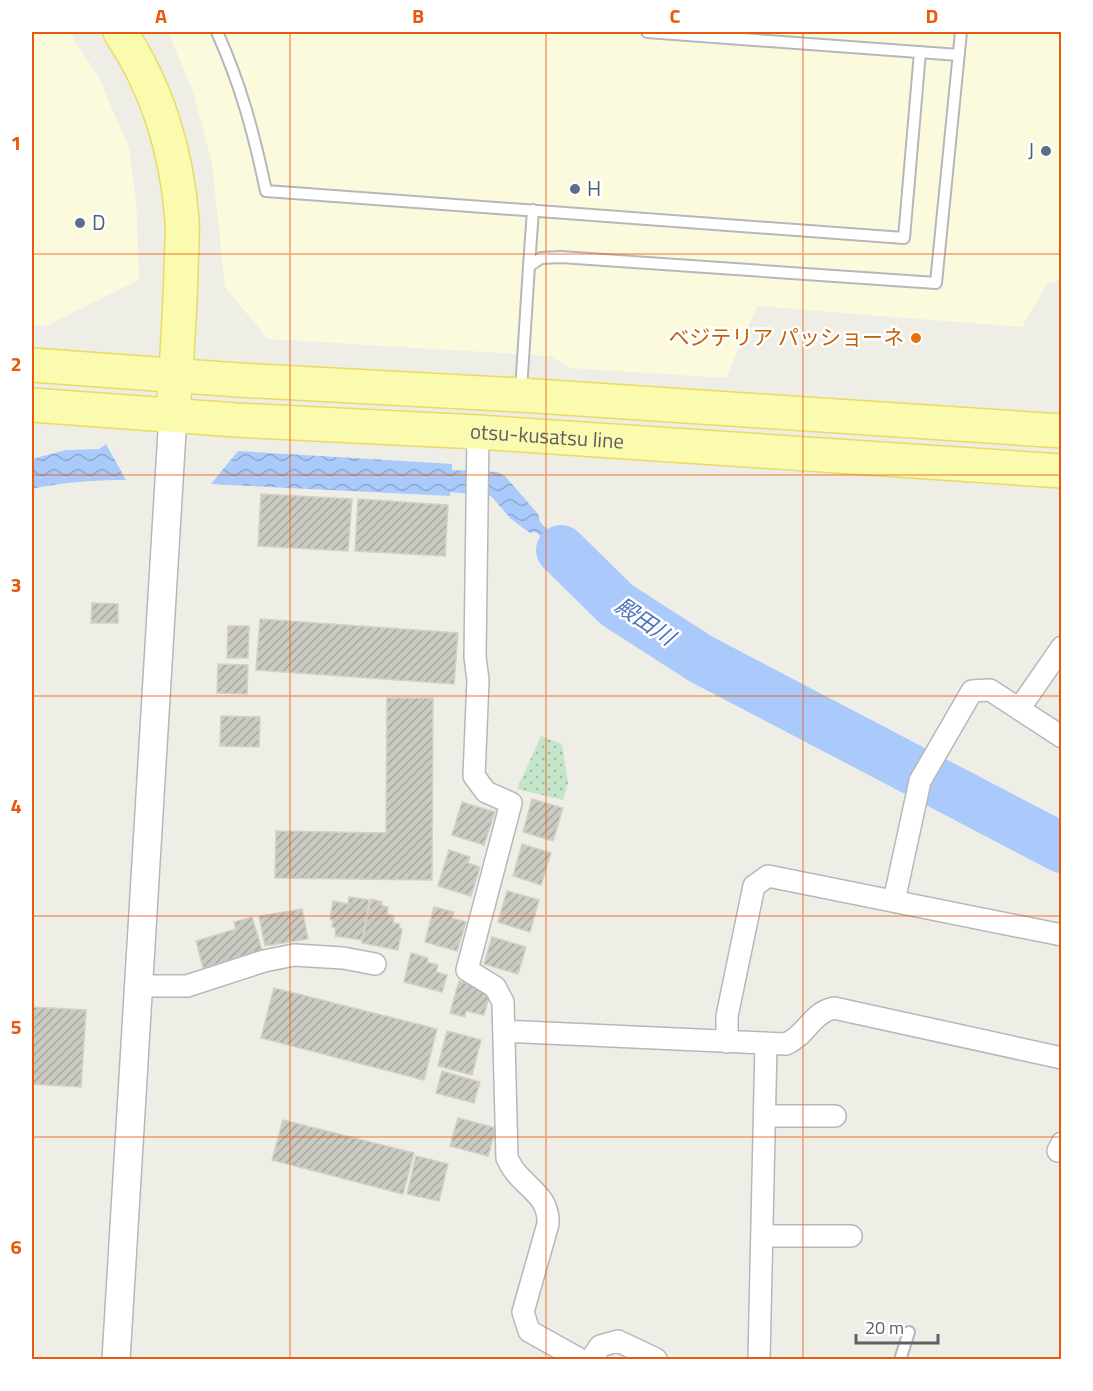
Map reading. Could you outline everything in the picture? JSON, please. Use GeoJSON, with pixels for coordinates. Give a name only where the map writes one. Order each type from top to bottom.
{"type":"FeatureCollection","features":[{"type":"Feature","properties":{"kind":"main road"},"geometry":{"type":"LineString","coordinates":[[120,32],[134,52],[160,111],[173,156],[182,221],[180,328],[173,415]]}},
{"type":"Feature","properties":{"kind":"main road","name":"otsu-kusatsu line"},"geometry":{"type":"LineString","coordinates":[[32,365],[1062,431]]}},
{"type":"Feature","properties":{"kind":"main road","name":"otsu-kusatsu line"},"geometry":{"type":"LineString","coordinates":[[32,405],[173,415],[478,447],[1062,471]]}},
{"type":"Feature","properties":{"kind":"street"},"geometry":{"type":"LineString","coordinates":[[116,1359],[173,415]]}},
{"type":"Feature","properties":{"kind":"street"},"geometry":{"type":"LineString","coordinates":[[478,447],[475,657],[478,680],[474,776],[486,792],[511,803],[467,970],[495,987],[503,1002],[507,1158],[515,1173],[544,1202],[549,1212],[548,1224],[523,1312],[529,1331],[581,1359]]}},
{"type":"Feature","properties":{"kind":"street"},"geometry":{"type":"LineString","coordinates":[[1019,709],[1062,647]]}},
{"type":"Feature","properties":{"kind":"street"},"geometry":{"type":"LineString","coordinates":[[894,901],[920,781],[972,691],[990,690],[1062,737]]}},
{"type":"Feature","properties":{"kind":"street"},"geometry":{"type":"LineString","coordinates":[[727,1042],[727,1016],[754,886],[768,876],[1062,935]]}},
{"type":"Feature","properties":{"kind":"street"},"geometry":{"type":"LineString","coordinates":[[138,986],[187,986],[264,961],[294,955],[343,958],[375,964]]}},
{"type":"Feature","properties":{"kind":"street"},"geometry":{"type":"LineString","coordinates":[[505,1031],[786,1044],[796,1040],[821,1011],[834,1008],[1062,1058]]}},
{"type":"Feature","properties":{"kind":"street"},"geometry":{"type":"LineString","coordinates":[[759,1359],[766,1043]]}},
{"type":"Feature","properties":{"kind":"street"},"geometry":{"type":"LineString","coordinates":[[765,1116],[835,1116]]}},
{"type":"Feature","properties":{"kind":"street"},"geometry":{"type":"LineString","coordinates":[[762,1236],[851,1236]]}},
{"type":"Feature","properties":{"kind":"street"},"geometry":{"type":"LineString","coordinates":[[591,1359],[600,1346],[618,1341],[656,1359]]}},
{"type":"Feature","properties":{"kind":"lane"},"geometry":{"type":"LineString","coordinates":[[217,32],[236,73],[254,136],[266,191],[904,237],[920,52]]}},
{"type":"Feature","properties":{"kind":"lane"},"geometry":{"type":"LineString","coordinates":[[647,32],[959,55]]}},
{"type":"Feature","properties":{"kind":"lane"},"geometry":{"type":"LineString","coordinates":[[529,266],[541,258],[561,257],[936,283],[961,32]]}},
{"type":"Feature","properties":{"kind":"lane"},"geometry":{"type":"LineString","coordinates":[[520,395],[533,210]]}},
{"type":"Feature","properties":{"kind":"lane"},"geometry":{"type":"LineString","coordinates":[[900,1359],[909,1332]]}},
{"type":"Feature","properties":{"kind":"shaded area","name":"D"},"geometry":{"type":"Polygon","coordinates":[[[32,32],[69,32],[98,76],[129,148],[136,200],[139,280],[46,326],[32,325],[32,32]]]}},
{"type":"Feature","properties":{"kind":"shaded area","name":"H"},"geometry":{"type":"Polygon","coordinates":[[[168,32],[1061,32],[1061,280],[1047,283],[1022,327],[757,306],[726,378],[571,368],[550,356],[268,339],[225,287],[212,164],[193,91],[168,32]]]}},
{"type":"Feature","properties":{"kind":"green space"},"geometry":{"type":"Polygon","coordinates":[[[541,736],[562,744],[568,783],[563,800],[517,789],[541,736]]]}},
{"type":"Feature","properties":{"kind":"water"},"geometry":{"type":"Polygon","coordinates":[[[106,444],[126,480],[79,482],[32,489],[32,459],[66,450],[99,449],[106,444]]]}},
{"type":"Feature","properties":{"kind":"water"},"geometry":{"type":"Polygon","coordinates":[[[238,451],[452,464],[452,470],[497,472],[504,475],[538,514],[540,522],[611,595],[606,601],[536,532],[530,533],[511,519],[491,496],[450,492],[450,496],[211,484],[238,451]]]}},
{"type":"Feature","properties":{"kind":"building"},"geometry":{"type":"Polygon","coordinates":[[[261,494],[352,499],[348,551],[258,546],[261,494]]]}},
{"type":"Feature","properties":{"kind":"building"},"geometry":{"type":"Polygon","coordinates":[[[358,499],[448,505],[445,556],[355,551],[358,499]]]}},
{"type":"Feature","properties":{"kind":"building"},"geometry":{"type":"Polygon","coordinates":[[[92,603],[118,604],[118,623],[91,623],[92,603]]]}},
{"type":"Feature","properties":{"kind":"building"},"geometry":{"type":"Polygon","coordinates":[[[260,619],[458,633],[454,684],[256,670],[260,619]]]}},
{"type":"Feature","properties":{"kind":"building"},"geometry":{"type":"Polygon","coordinates":[[[228,626],[249,626],[248,658],[227,658],[228,626]]]}},
{"type":"Feature","properties":{"kind":"building"},"geometry":{"type":"Polygon","coordinates":[[[218,664],[248,665],[247,694],[217,693],[218,664]]]}},
{"type":"Feature","properties":{"kind":"building"},"geometry":{"type":"Polygon","coordinates":[[[387,698],[433,698],[432,880],[275,878],[276,831],[386,833],[387,698]]]}},
{"type":"Feature","properties":{"kind":"building"},"geometry":{"type":"Polygon","coordinates":[[[221,716],[260,717],[259,747],[220,746],[221,716]]]}},
{"type":"Feature","properties":{"kind":"building"},"geometry":{"type":"Polygon","coordinates":[[[532,799],[563,808],[553,841],[523,832],[532,799]]]}},
{"type":"Feature","properties":{"kind":"building"},"geometry":{"type":"Polygon","coordinates":[[[462,802],[495,812],[484,845],[452,835],[462,802]]]}},
{"type":"Feature","properties":{"kind":"building"},"geometry":{"type":"Polygon","coordinates":[[[522,844],[551,853],[541,885],[513,876],[522,844]]]}},
{"type":"Feature","properties":{"kind":"building"},"geometry":{"type":"Polygon","coordinates":[[[449,850],[470,857],[468,863],[480,867],[471,896],[438,886],[449,850]]]}},
{"type":"Feature","properties":{"kind":"building"},"geometry":{"type":"Polygon","coordinates":[[[507,891],[539,900],[530,932],[498,922],[507,891]]]}},
{"type":"Feature","properties":{"kind":"building"},"geometry":{"type":"Polygon","coordinates":[[[349,897],[369,900],[362,940],[335,936],[336,928],[332,927],[333,920],[330,920],[333,901],[348,904],[349,897]]]}},
{"type":"Feature","properties":{"kind":"building"},"geometry":{"type":"Polygon","coordinates":[[[371,899],[382,902],[381,905],[388,907],[387,914],[394,916],[393,923],[400,924],[399,928],[402,929],[398,950],[362,943],[371,899]]]}},
{"type":"Feature","properties":{"kind":"building"},"geometry":{"type":"Polygon","coordinates":[[[434,907],[454,912],[452,918],[466,922],[457,951],[425,942],[434,907]]]}},
{"type":"Feature","properties":{"kind":"building"},"geometry":{"type":"Polygon","coordinates":[[[302,909],[308,939],[265,946],[259,916],[302,909]]]}},
{"type":"Feature","properties":{"kind":"building"},"geometry":{"type":"Polygon","coordinates":[[[252,917],[262,950],[203,968],[196,941],[236,929],[234,922],[252,917]]]}},
{"type":"Feature","properties":{"kind":"building"},"geometry":{"type":"Polygon","coordinates":[[[492,937],[526,947],[518,974],[484,964],[492,937]]]}},
{"type":"Feature","properties":{"kind":"building"},"geometry":{"type":"Polygon","coordinates":[[[411,953],[428,958],[427,962],[438,965],[436,972],[447,975],[442,992],[404,982],[411,953]]]}},
{"type":"Feature","properties":{"kind":"building"},"geometry":{"type":"Polygon","coordinates":[[[459,981],[487,990],[486,996],[489,997],[484,1015],[466,1011],[465,1017],[450,1013],[459,981]]]}},
{"type":"Feature","properties":{"kind":"building"},"geometry":{"type":"Polygon","coordinates":[[[274,988],[437,1029],[424,1080],[261,1038],[274,988]]]}},
{"type":"Feature","properties":{"kind":"building"},"geometry":{"type":"Polygon","coordinates":[[[32,1007],[86,1010],[81,1087],[32,1084],[32,1007]]]}},
{"type":"Feature","properties":{"kind":"building"},"geometry":{"type":"Polygon","coordinates":[[[447,1031],[481,1040],[472,1075],[438,1066],[447,1031]]]}},
{"type":"Feature","properties":{"kind":"building"},"geometry":{"type":"Polygon","coordinates":[[[442,1071],[480,1082],[474,1103],[436,1093],[442,1071]]]}},
{"type":"Feature","properties":{"kind":"building"},"geometry":{"type":"Polygon","coordinates":[[[458,1118],[496,1128],[488,1156],[450,1146],[458,1118]]]}},
{"type":"Feature","properties":{"kind":"building"},"geometry":{"type":"Polygon","coordinates":[[[283,1120],[414,1153],[403,1194],[272,1160],[283,1120]]]}},
{"type":"Feature","properties":{"kind":"building"},"geometry":{"type":"Polygon","coordinates":[[[416,1156],[448,1164],[439,1201],[407,1194],[416,1156]]]}},
{"type":"Feature","properties":{"kind":"waterway","name":"殿田川"},"geometry":{"type":"LineString","coordinates":[[561,550],[617,605],[701,659],[1062,848]]}},
{"type":"Feature","properties":{"kind":"place","name":"J"},"geometry":{"type":"Point","coordinates":[1046,151]}},
{"type":"Feature","properties":{"kind":"place","name":"H"},"geometry":{"type":"Point","coordinates":[575,189]}},
{"type":"Feature","properties":{"kind":"place","name":"D"},"geometry":{"type":"Point","coordinates":[80,223]}},
{"type":"Feature","properties":{"kind":"place","name":"ベジテリア パッショーネ"},"geometry":{"type":"Point","coordinates":[916,338]}}]}
